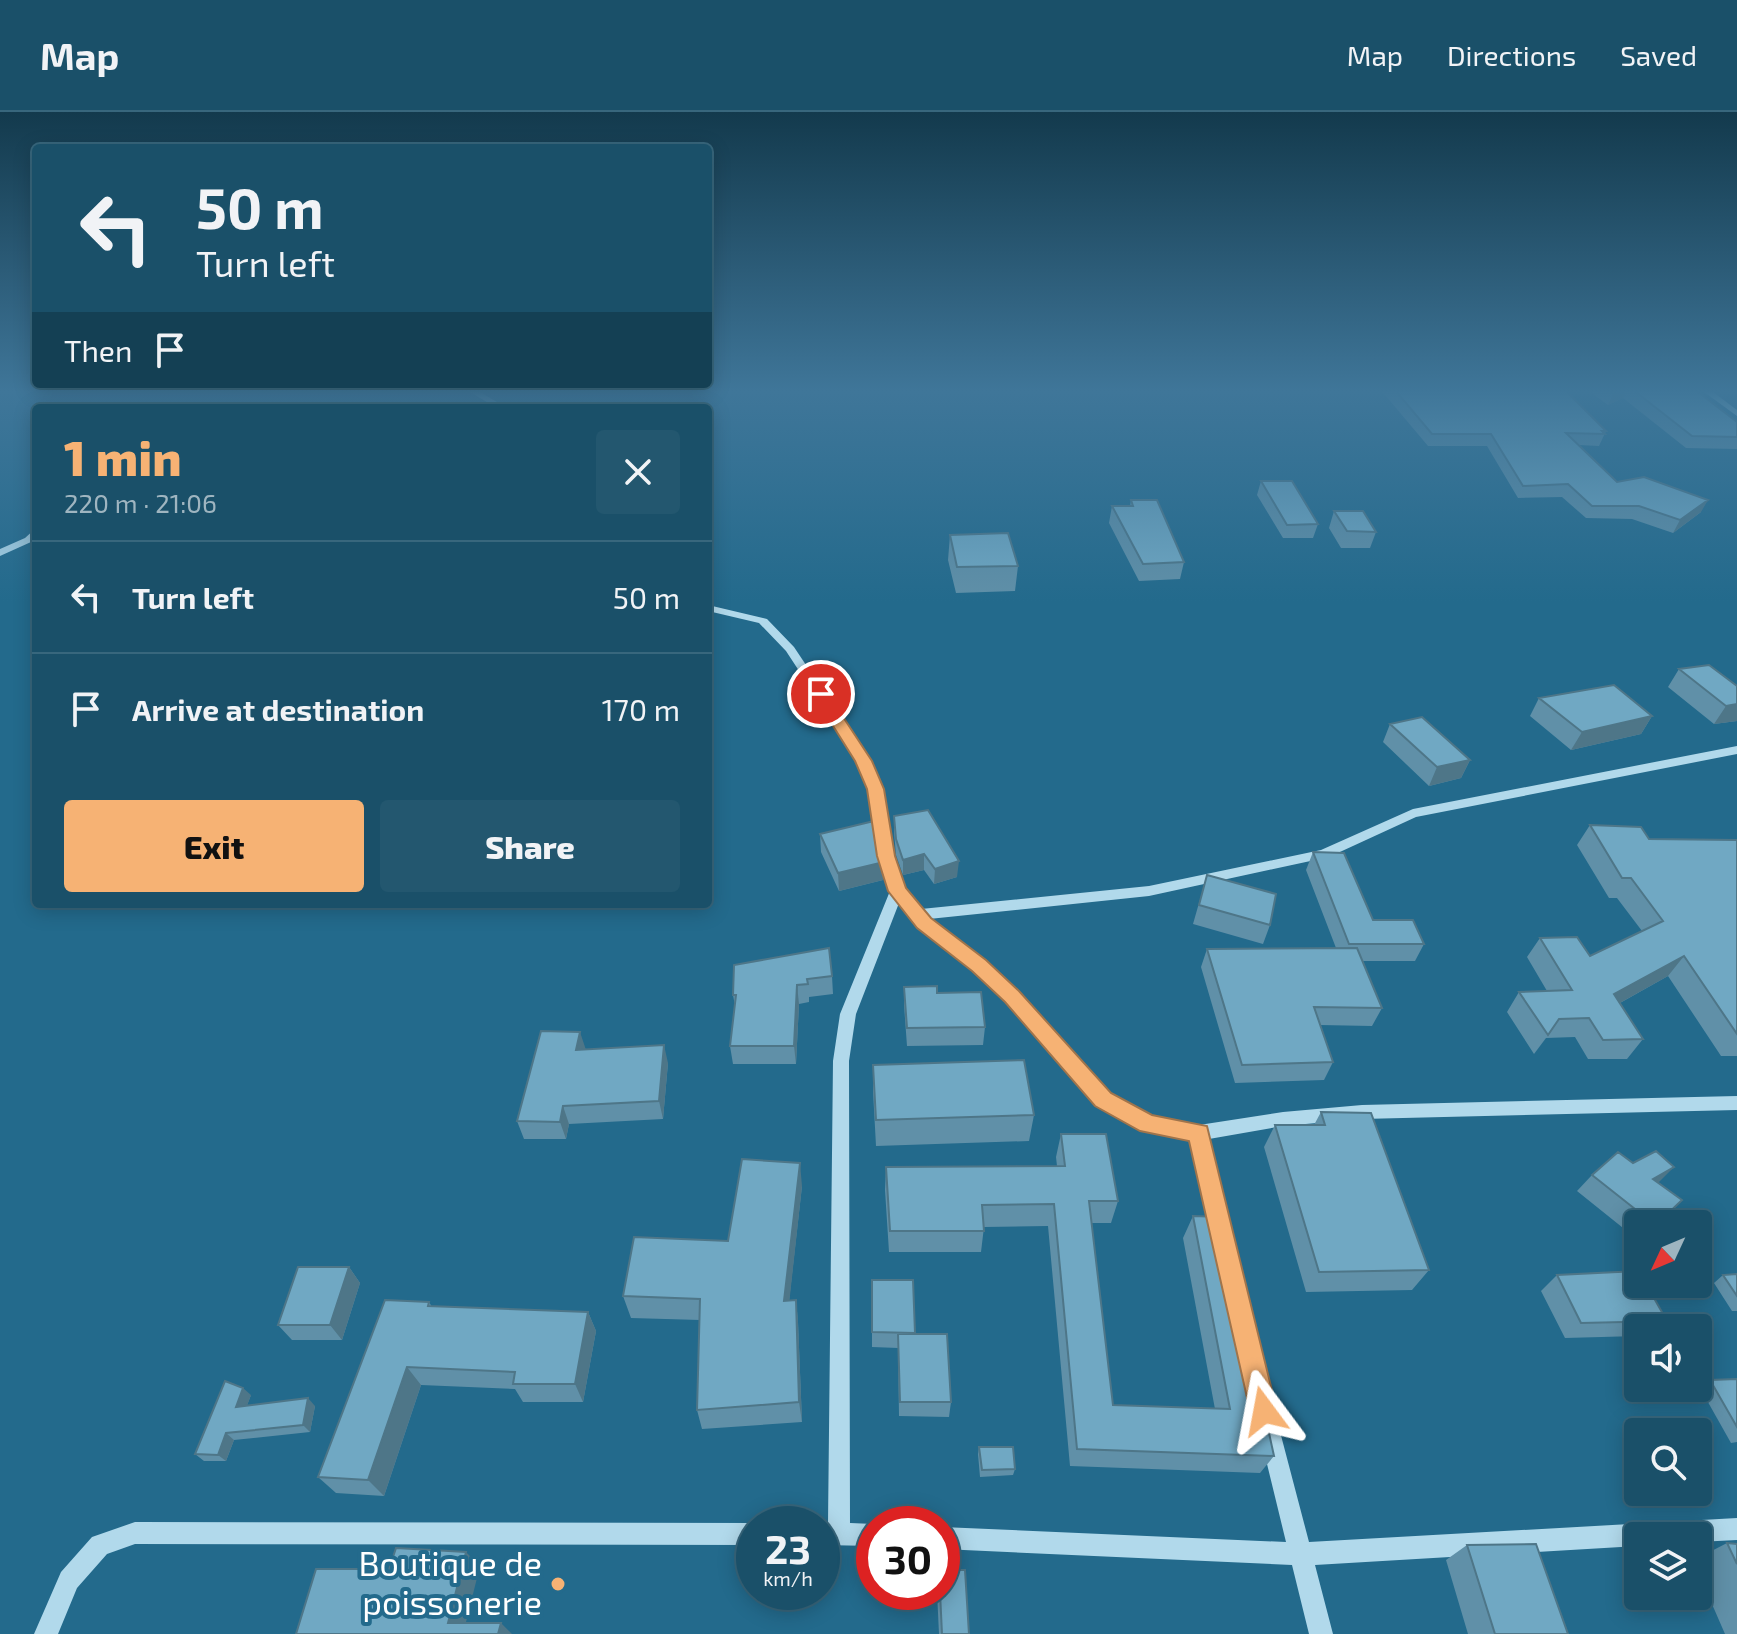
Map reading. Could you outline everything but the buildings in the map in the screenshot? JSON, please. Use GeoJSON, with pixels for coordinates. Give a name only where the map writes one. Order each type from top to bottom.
{"type":"FeatureCollection","features":[{"type":"Feature","properties":{"kind":"street"},"geometry":{"type":"LineString","coordinates":[[0,553],[32,536]]}},
{"type":"Feature","properties":{"kind":"street"},"geometry":{"type":"LineString","coordinates":[[712,609],[763,621],[779,634],[821,694],[864,761],[875,789],[886,856],[897,891],[917,915],[1012,996],[1103,1099],[1148,1124],[1199,1133],[1283,1119],[1362,1112],[1737,1103]]}},
{"type":"Feature","properties":{"kind":"street"},"geometry":{"type":"LineString","coordinates":[[917,915],[1149,891],[1324,854],[1413,813],[1737,750]]}},
{"type":"Feature","properties":{"kind":"street"},"geometry":{"type":"LineString","coordinates":[[831,1506],[841,1061],[848,1014],[897,891]]}},
{"type":"Feature","properties":{"kind":"street"},"geometry":{"type":"LineString","coordinates":[[1199,1133],[1228,1256]]}},
{"type":"Feature","properties":{"kind":"street"},"geometry":{"type":"LineString","coordinates":[[1253,1364],[1321,1634]]}},
{"type":"Feature","properties":{"kind":"street"},"geometry":{"type":"LineString","coordinates":[[960,1539],[1302,1554],[1737,1529]]}},
{"type":"Feature","properties":{"kind":"street"},"geometry":{"type":"LineString","coordinates":[[46,1634],[69,1580],[100,1545],[135,1533],[736,1534]]}},
{"type":"Feature","properties":{"kind":"place","name":"Boutique de poissonerie"},"geometry":{"type":"Point","coordinates":[558,1584]}},
{"type":"Feature","properties":{"kind":"route"},"geometry":{"type":"LineString","coordinates":[[821,694],[864,761],[875,789],[886,856],[897,891],[924,923],[979,965],[1012,996],[1103,1099],[1148,1124],[1199,1133],[1264,1411]]}}]}
